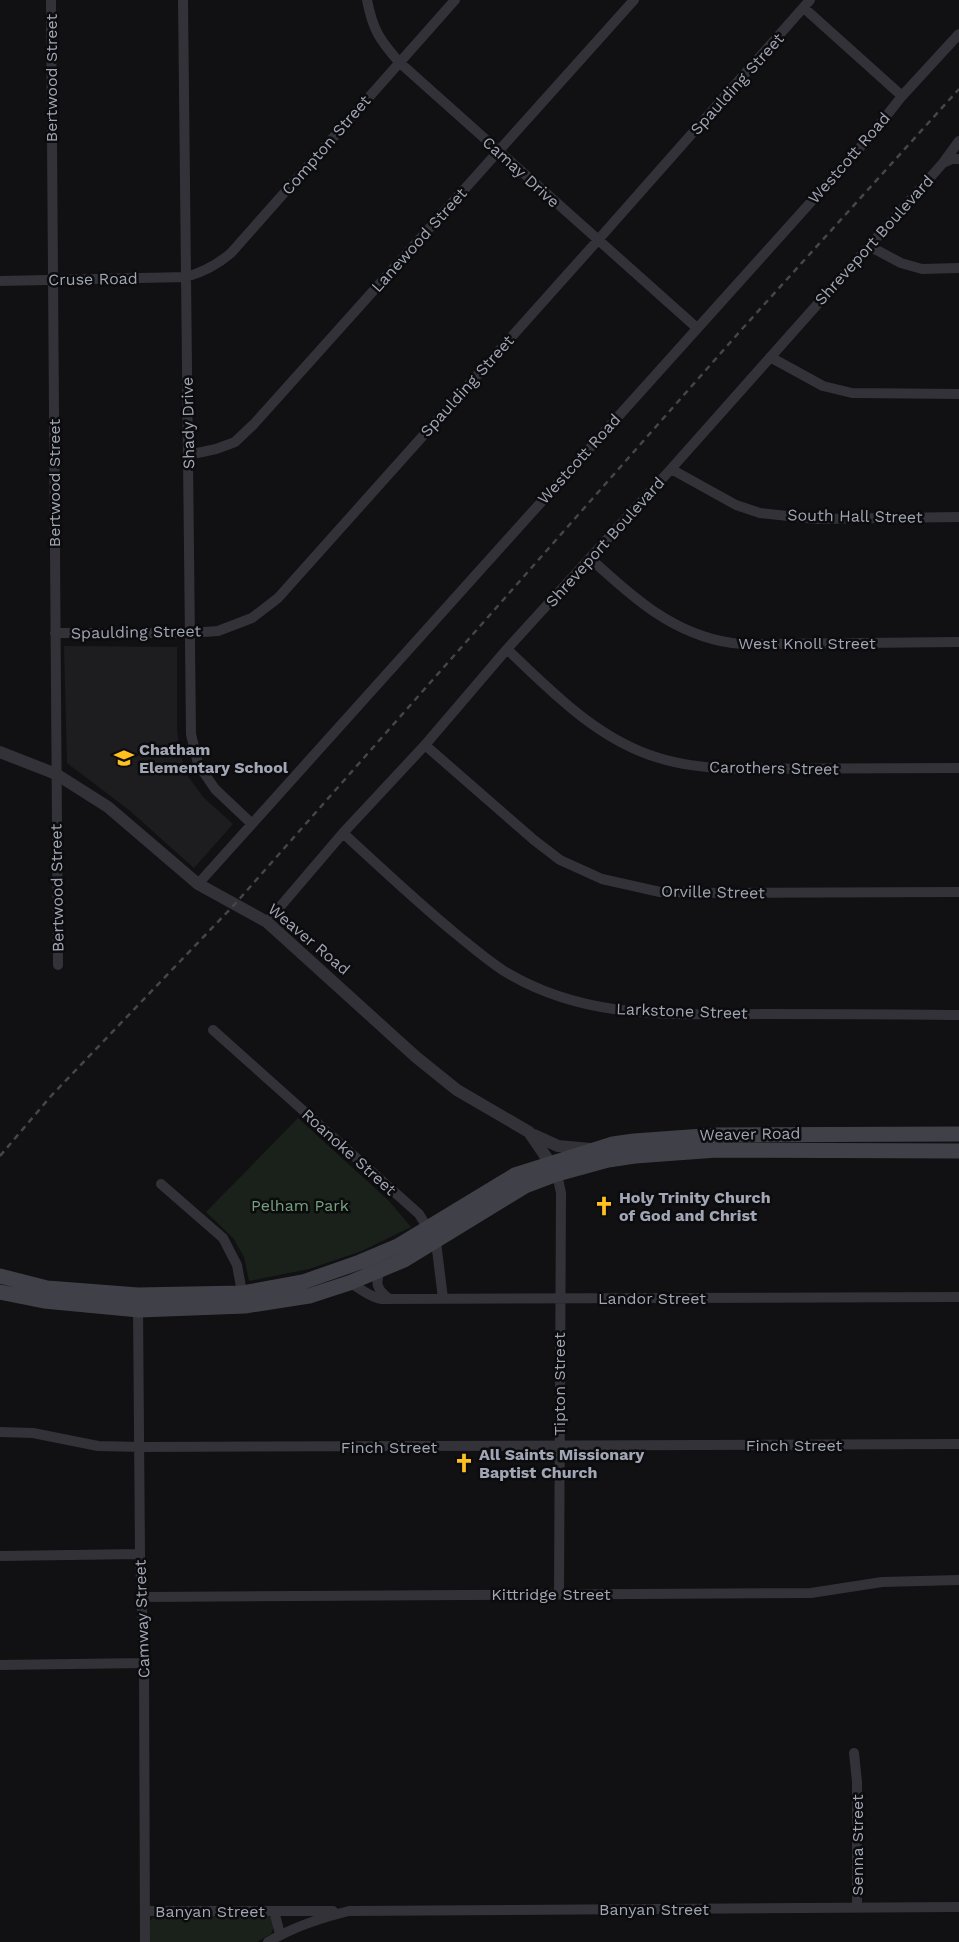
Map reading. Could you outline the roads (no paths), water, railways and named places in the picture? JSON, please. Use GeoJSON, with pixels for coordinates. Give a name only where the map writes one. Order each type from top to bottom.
{"type":"FeatureCollection","features":[{"type":"Feature","properties":{"kind":"main road","name":"Weaver Road"},"geometry":{"type":"LineString","coordinates":[[554,1169],[635,1156],[717,1150],[754,1143],[959,1134]]}},
{"type":"Feature","properties":{"kind":"main road","name":"Weaver Road"},"geometry":{"type":"LineString","coordinates":[[554,1169],[594,1150],[634,1141],[717,1136],[754,1143],[959,1151]]}},
{"type":"Feature","properties":{"kind":"main road"},"geometry":{"type":"LineString","coordinates":[[244,1300],[303,1282],[398,1246],[515,1175],[554,1169]]}},
{"type":"Feature","properties":{"kind":"main road"},"geometry":{"type":"LineString","coordinates":[[0,1292],[44,1301],[138,1303],[309,1296],[349,1283],[404,1260],[554,1169]]}},
{"type":"Feature","properties":{"kind":"main road"},"geometry":{"type":"LineString","coordinates":[[0,1276],[47,1288],[138,1303]]}},
{"type":"Feature","properties":{"kind":"street","name":"Bertwood Street"},"geometry":{"type":"LineString","coordinates":[[51,0],[58,965]]}},
{"type":"Feature","properties":{"kind":"street","name":"Shady Drive"},"geometry":{"type":"LineString","coordinates":[[183,0],[191,734],[198,764],[215,789],[252,824]]}},
{"type":"Feature","properties":{"kind":"street","name":"Camay Drive"},"geometry":{"type":"LineString","coordinates":[[367,0],[372,23],[382,42],[399,62],[697,328]]}},
{"type":"Feature","properties":{"kind":"street","name":"Compton Street"},"geometry":{"type":"LineString","coordinates":[[186,277],[202,273],[231,253],[455,0]]}},
{"type":"Feature","properties":{"kind":"street","name":"Lanewood Street"},"geometry":{"type":"LineString","coordinates":[[188,455],[216,450],[235,442],[254,424],[634,0]]}},
{"type":"Feature","properties":{"kind":"street"},"geometry":{"type":"LineString","coordinates":[[807,4],[902,96]]}},
{"type":"Feature","properties":{"kind":"street","name":"Spaulding Street"},"geometry":{"type":"LineString","coordinates":[[55,633],[190,634],[218,631],[252,618],[278,598],[807,4]]}},
{"type":"Feature","properties":{"kind":"street","name":"Westcott Road"},"geometry":{"type":"LineString","coordinates":[[198,884],[872,134],[902,96],[959,34]]}},
{"type":"Feature","properties":{"kind":"street","name":"Shreveport Boulevard"},"geometry":{"type":"LineString","coordinates":[[267,922],[343,833],[425,745],[507,650],[671,470],[959,142]]}},
{"type":"Feature","properties":{"kind":"street","name":"Shreveport Boulevard"},"geometry":{"type":"LineString","coordinates":[[943,162],[959,159]]}},
{"type":"Feature","properties":{"kind":"street"},"geometry":{"type":"LineString","coordinates":[[869,246],[901,264],[922,269],[959,268]]}},
{"type":"Feature","properties":{"kind":"street","name":"Cruse Road"},"geometry":{"type":"LineString","coordinates":[[0,281],[186,277]]}},
{"type":"Feature","properties":{"kind":"street"},"geometry":{"type":"LineString","coordinates":[[770,358],[823,386],[852,393],[959,394]]}},
{"type":"Feature","properties":{"kind":"street","name":"South Hall Street"},"geometry":{"type":"LineString","coordinates":[[671,470],[736,505],[760,513],[816,519],[959,517]]}},
{"type":"Feature","properties":{"kind":"street","name":"West Knoll Street"},"geometry":{"type":"LineString","coordinates":[[591,559],[632,597],[670,623],[695,634],[731,643],[959,642]]}},
{"type":"Feature","properties":{"kind":"street","name":"Carothers Street"},"geometry":{"type":"LineString","coordinates":[[507,650],[563,702],[612,738],[658,758],[697,766],[727,769],[959,768]]}},
{"type":"Feature","properties":{"kind":"street","name":"Orville Street"},"geometry":{"type":"LineString","coordinates":[[425,745],[534,840],[560,860],[602,879],[660,892],[959,892]]}},
{"type":"Feature","properties":{"kind":"street","name":"Weaver Road"},"geometry":{"type":"LineString","coordinates":[[0,752],[56,774],[108,807],[198,884],[267,922],[416,1057],[457,1090],[529,1132],[554,1169]]}},
{"type":"Feature","properties":{"kind":"street","name":"Larkstone Street"},"geometry":{"type":"LineString","coordinates":[[343,833],[426,909],[504,971],[540,989],[574,1001],[603,1008],[656,1013],[959,1015]]}},
{"type":"Feature","properties":{"kind":"street","name":"Roanoke Street"},"geometry":{"type":"LineString","coordinates":[[213,1030],[419,1214],[436,1242],[443,1298]]}},
{"type":"Feature","properties":{"kind":"street"},"geometry":{"type":"LineString","coordinates":[[529,1132],[558,1146],[594,1150]]}},
{"type":"Feature","properties":{"kind":"street","name":"Tipton Street"},"geometry":{"type":"LineString","coordinates":[[554,1169],[561,1193],[559,1594]]}},
{"type":"Feature","properties":{"kind":"street"},"geometry":{"type":"LineString","coordinates":[[161,1184],[223,1238],[237,1265],[244,1300]]}},
{"type":"Feature","properties":{"kind":"street"},"geometry":{"type":"LineString","coordinates":[[380,1270],[376,1285],[380,1292],[388,1298]]}},
{"type":"Feature","properties":{"kind":"street","name":"Landor Street"},"geometry":{"type":"LineString","coordinates":[[349,1283],[362,1289],[373,1298],[959,1297]]}},
{"type":"Feature","properties":{"kind":"street","name":"Camway Street"},"geometry":{"type":"LineString","coordinates":[[138,1303],[141,1447],[140,1554],[144,1663],[145,1942]]}},
{"type":"Feature","properties":{"kind":"street","name":"Finch Street"},"geometry":{"type":"LineString","coordinates":[[0,1432],[33,1434],[98,1446],[141,1447],[959,1444]]}},
{"type":"Feature","properties":{"kind":"street"},"geometry":{"type":"LineString","coordinates":[[0,1556],[140,1554]]}},
{"type":"Feature","properties":{"kind":"street","name":"Kittridge Street"},"geometry":{"type":"LineString","coordinates":[[143,1597],[811,1593],[882,1582],[959,1580]]}},
{"type":"Feature","properties":{"kind":"street"},"geometry":{"type":"LineString","coordinates":[[0,1665],[144,1663]]}},
{"type":"Feature","properties":{"kind":"street","name":"Senna Street"},"geometry":{"type":"LineString","coordinates":[[854,1753],[857,1782],[857,1908]]}},
{"type":"Feature","properties":{"kind":"street","name":"Banyan Street"},"geometry":{"type":"LineString","coordinates":[[145,1911],[959,1907]]}},
{"type":"Feature","properties":{"kind":"street","name":"Banyan Street"},"geometry":{"type":"LineString","coordinates":[[274,1911],[280,1934]]}},
{"type":"Feature","properties":{"kind":"street","name":"Banyan Street"},"geometry":{"type":"LineString","coordinates":[[268,1942],[280,1934],[317,1918],[349,1911]]}},
{"type":"Feature","properties":{"kind":"railway"},"geometry":{"type":"LineString","coordinates":[[0,1156],[51,1096],[235,904],[742,329],[959,89]]}},
{"type":"Feature","properties":{"kind":"place","name":"Chatham Elementary School"},"geometry":{"type":"Point","coordinates":[124,758]}},
{"type":"Feature","properties":{"kind":"place","name":"Holy Trinity Church of God and Christ"},"geometry":{"type":"Point","coordinates":[604,1206]}},
{"type":"Feature","properties":{"kind":"place","name":"All Saints Missionary Baptist Church"},"geometry":{"type":"Point","coordinates":[464,1463]}},
{"type":"Feature","properties":{"kind":"park label","name":"Pelham Park"},"geometry":{"type":"Point","coordinates":[300,1205]}}]}
